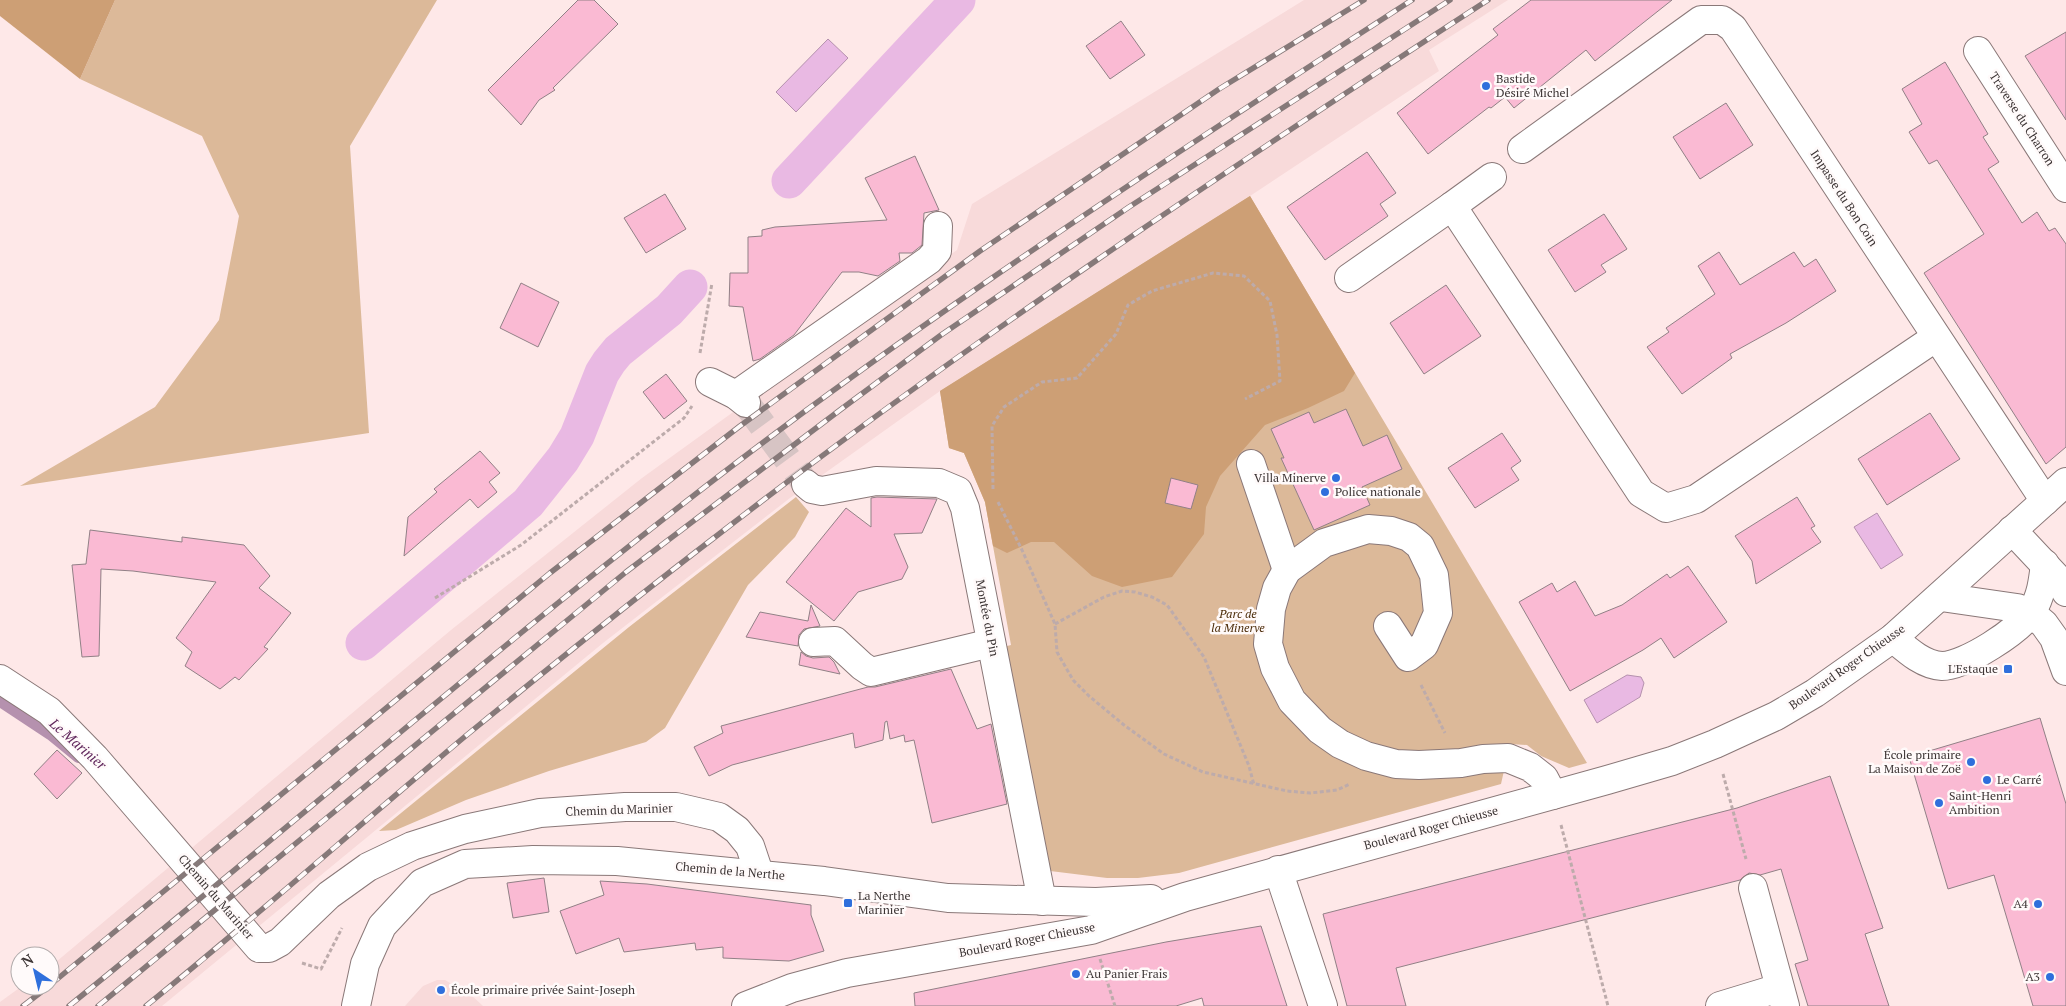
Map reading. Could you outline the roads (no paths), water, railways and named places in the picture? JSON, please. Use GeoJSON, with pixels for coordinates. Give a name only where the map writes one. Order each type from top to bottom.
{"type":"FeatureCollection","features":[{"type":"Feature","properties":{"kind":"street","name":"Impasse du Bon Coin"},"geometry":{"type":"LineString","coordinates":[[1522,149],[1701,20],[1722,20],[1733,28],[1935,338],[2045,501]]}},
{"type":"Feature","properties":{"kind":"street","name":"Traverse du Charron"},"geometry":{"type":"LineString","coordinates":[[1978,51],[2066,188]]}},
{"type":"Feature","properties":{"kind":"street"},"geometry":{"type":"LineString","coordinates":[[1349,278],[1492,177]]}},
{"type":"Feature","properties":{"kind":"street"},"geometry":{"type":"LineString","coordinates":[[1452,206],[1641,493],[1666,508],[1696,499],[1935,338]]}},
{"type":"Feature","properties":{"kind":"street"},"geometry":{"type":"LineString","coordinates":[[710,382],[741,399],[929,260],[937,250],[938,226]]}},
{"type":"Feature","properties":{"kind":"street"},"geometry":{"type":"LineString","coordinates":[[1251,464],[1287,570]]}},
{"type":"Feature","properties":{"kind":"street","name":"Montée du Pin"},"geometry":{"type":"LineString","coordinates":[[806,484],[812,489],[822,491],[876,481],[939,483],[958,491],[966,508],[1042,901]]}},
{"type":"Feature","properties":{"kind":"street","name":"Boulevard Roger Chieusse"},"geometry":{"type":"LineString","coordinates":[[746,1006],[792,988],[847,973],[1091,930],[1185,897],[1672,761],[1715,744],[1776,716],[1815,693],[1893,638],[1942,596],[2066,482]]}},
{"type":"Feature","properties":{"kind":"street"},"geometry":{"type":"LineString","coordinates":[[1388,626],[1408,657],[1424,645],[1438,613],[1434,575],[1420,546],[1409,537],[1391,531],[1368,530],[1324,543],[1287,570],[1277,588],[1271,609],[1268,644],[1275,668],[1292,700],[1320,730],[1340,744],[1366,756],[1396,764],[1460,763],[1483,759],[1508,758],[1530,767],[1544,778],[1552,794]]}},
{"type":"Feature","properties":{"kind":"street"},"geometry":{"type":"LineString","coordinates":[[2012,530],[2060,581],[2066,592]]}},
{"type":"Feature","properties":{"kind":"street"},"geometry":{"type":"LineString","coordinates":[[1893,638],[1915,656],[1932,664],[1943,666],[1955,663],[1996,644],[2031,613],[2043,583],[2044,564]]}},
{"type":"Feature","properties":{"kind":"street"},"geometry":{"type":"LineString","coordinates":[[1942,596],[2009,607],[2031,613],[2044,624],[2054,638],[2066,671]]}},
{"type":"Feature","properties":{"kind":"street"},"geometry":{"type":"LineString","coordinates":[[813,642],[835,641],[871,672],[991,643]]}},
{"type":"Feature","properties":{"kind":"street","name":"Chemin du Marinier"},"geometry":{"type":"LineString","coordinates":[[0,679],[49,711],[95,758],[260,948],[269,948],[280,942],[329,895],[368,867],[412,846],[465,829],[540,813],[625,807],[676,807],[719,816],[737,830],[750,846],[759,874]]}},
{"type":"Feature","properties":{"kind":"street","name":"Chemin de la Nerthe"},"geometry":{"type":"LineString","coordinates":[[356,1006],[365,964],[382,926],[422,883],[465,864],[533,860],[617,861],[759,874],[948,898],[1096,902],[1185,897]]}},
{"type":"Feature","properties":{"kind":"street"},"geometry":{"type":"LineString","coordinates":[[1278,870],[1323,1006]]}},
{"type":"Feature","properties":{"kind":"street"},"geometry":{"type":"LineString","coordinates":[[1720,1006],[1782,997],[1750,876]]}},
{"type":"Feature","properties":{"kind":"waterway"},"geometry":{"type":"LineString","coordinates":[[789,181],[958,0]]}},
{"type":"Feature","properties":{"kind":"waterway"},"geometry":{"type":"LineString","coordinates":[[363,643],[528,503],[563,459],[577,436],[602,373],[609,362],[618,351],[669,310],[690,287]]}},
{"type":"Feature","properties":{"kind":"waterway","name":"Le Marinier"},"geometry":{"type":"LineString","coordinates":[[0,702],[50,735],[78,758]]}},
{"type":"Feature","properties":{"kind":"tunnel"},"geometry":{"type":"LineString","coordinates":[[746,403],[806,484]]}},
{"type":"Feature","properties":{"kind":"railway"},"geometry":{"type":"LineString","coordinates":[[60,977],[550,573],[740,426],[980,251],[1219,89],[1364,0]]}},
{"type":"Feature","properties":{"kind":"railway"},"geometry":{"type":"LineString","coordinates":[[69,1006],[508,643],[686,501],[777,432],[854,375],[1011,265],[1171,157],[1412,0]]}},
{"type":"Feature","properties":{"kind":"railway"},"geometry":{"type":"LineString","coordinates":[[98,1006],[626,572],[840,410],[941,335],[1129,207],[1450,0]]}},
{"type":"Feature","properties":{"kind":"railway"},"geometry":{"type":"LineString","coordinates":[[146,1006],[499,709],[656,583],[812,463],[1098,259],[1292,128],[1488,0]]}},
{"type":"Feature","properties":{"kind":"railway"},"geometry":{"type":"LineString","coordinates":[[23,1006],[36,996]]}},
{"type":"Feature","properties":{"kind":"place","name":"Bastide Désiré Michel"},"geometry":{"type":"Point","coordinates":[1486,86]}},
{"type":"Feature","properties":{"kind":"place","name":"Villa Minerve"},"geometry":{"type":"Point","coordinates":[1336,478]}},
{"type":"Feature","properties":{"kind":"place","name":"Police nationale"},"geometry":{"type":"Point","coordinates":[1325,492]}},
{"type":"Feature","properties":{"kind":"place","name":"L'Estaque"},"geometry":{"type":"Point","coordinates":[2008,669]}},
{"type":"Feature","properties":{"kind":"place","name":"École primaire La Maison de Zoë"},"geometry":{"type":"Point","coordinates":[1971,762]}},
{"type":"Feature","properties":{"kind":"place","name":"Le Carré"},"geometry":{"type":"Point","coordinates":[1987,780]}},
{"type":"Feature","properties":{"kind":"place","name":"Saint-Henri Ambition"},"geometry":{"type":"Point","coordinates":[1939,803]}},
{"type":"Feature","properties":{"kind":"place","name":"La Nerthe Marinier"},"geometry":{"type":"Point","coordinates":[848,903]}},
{"type":"Feature","properties":{"kind":"place","name":"A4"},"geometry":{"type":"Point","coordinates":[2038,904]}},
{"type":"Feature","properties":{"kind":"place","name":"Au Panier Frais"},"geometry":{"type":"Point","coordinates":[1076,974]}},
{"type":"Feature","properties":{"kind":"place","name":"A3"},"geometry":{"type":"Point","coordinates":[2050,977]}},
{"type":"Feature","properties":{"kind":"place","name":"École primaire privée Saint-Joseph"},"geometry":{"type":"Point","coordinates":[441,990]}},
{"type":"Feature","properties":{"kind":"park label","name":"Parc de la Minerve"},"geometry":{"type":"Point","coordinates":[1238,621]}}]}
